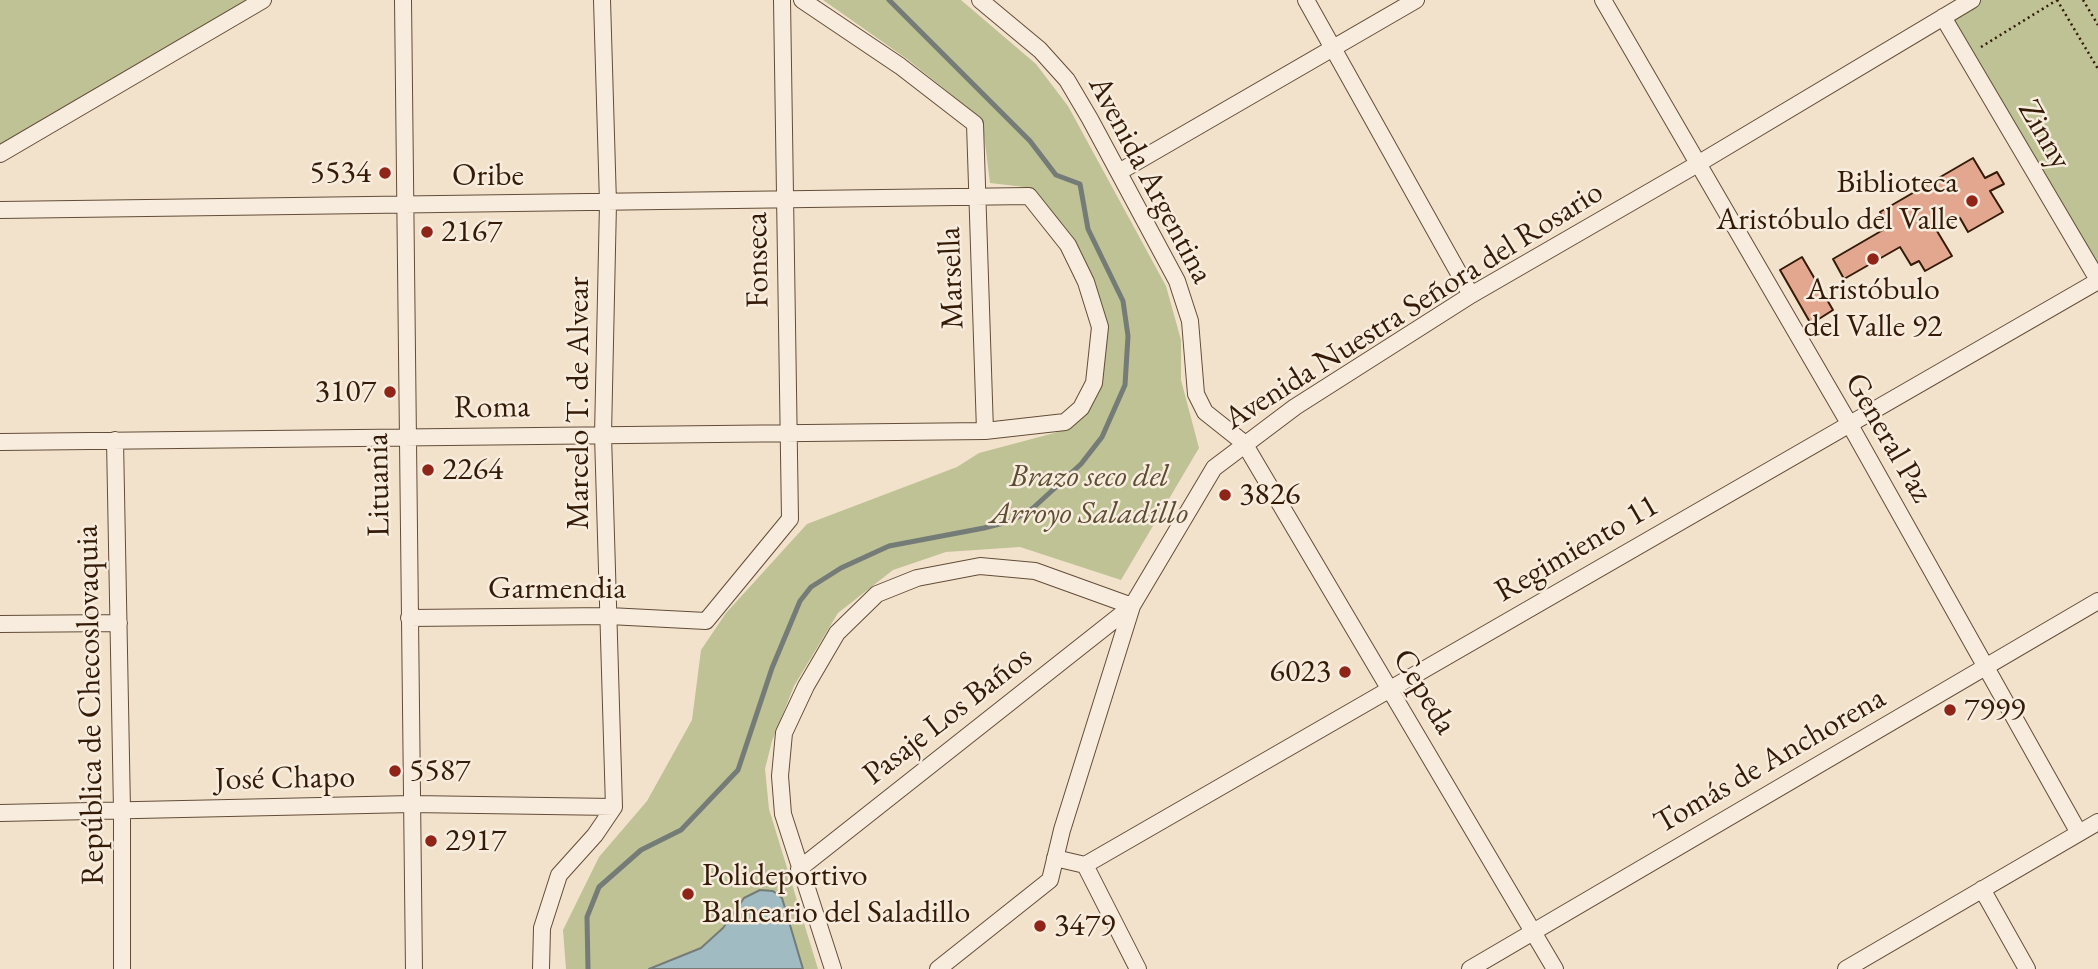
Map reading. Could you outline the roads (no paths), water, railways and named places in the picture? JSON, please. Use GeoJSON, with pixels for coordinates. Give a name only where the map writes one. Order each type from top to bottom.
{"type":"FeatureCollection","features":[{"type":"Feature","properties":{"kind":"street"},"geometry":{"type":"LineString","coordinates":[[0,154],[263,0]]}},
{"type":"Feature","properties":{"kind":"street","name":"Lituania"},"geometry":{"type":"LineString","coordinates":[[403,0],[403,204],[414,969]]}},
{"type":"Feature","properties":{"kind":"street","name":"Marcelo T. de Alvear"},"geometry":{"type":"LineString","coordinates":[[602,0],[608,203],[603,435],[614,807]]}},
{"type":"Feature","properties":{"kind":"street","name":"Fonseca"},"geometry":{"type":"LineString","coordinates":[[706,621],[790,519],[782,0]]}},
{"type":"Feature","properties":{"kind":"street","name":"Marsella"},"geometry":{"type":"LineString","coordinates":[[802,0],[900,66],[975,124],[985,431]]}},
{"type":"Feature","properties":{"kind":"street","name":"Avenida Argentina"},"geometry":{"type":"LineString","coordinates":[[980,0],[1040,50],[1066,80],[1177,281],[1190,321],[1196,394],[1200,404],[1205,412],[1244,443]]}},
{"type":"Feature","properties":{"kind":"street"},"geometry":{"type":"LineString","coordinates":[[1306,0],[1471,295]]}},
{"type":"Feature","properties":{"kind":"street"},"geometry":{"type":"LineString","coordinates":[[1119,172],[1416,0]]}},
{"type":"Feature","properties":{"kind":"street","name":"General Paz"},"geometry":{"type":"LineString","coordinates":[[1603,0],[1696,165],[1850,425],[2079,833]]}},
{"type":"Feature","properties":{"kind":"street","name":"Avenida Nuestra Señora del Rosario"},"geometry":{"type":"LineString","coordinates":[[944,967],[1050,880],[1132,606],[1214,468],[1244,443],[1471,295],[1696,165],[1972,0]]}},
{"type":"Feature","properties":{"kind":"street","name":"Zinny"},"geometry":{"type":"LineString","coordinates":[[1943,16],[2098,281]]}},
{"type":"Feature","properties":{"kind":"street","name":"Oribe"},"geometry":{"type":"LineString","coordinates":[[0,210],[1028,196],[1068,245],[1086,282],[1100,327],[1094,383],[1081,408],[1065,422],[985,431]]}},
{"type":"Feature","properties":{"kind":"street","name":"Regimiento 11"},"geometry":{"type":"LineString","coordinates":[[1084,865],[2098,281]]}},
{"type":"Feature","properties":{"kind":"street","name":"Roma"},"geometry":{"type":"LineString","coordinates":[[0,442],[985,431]]}},
{"type":"Feature","properties":{"kind":"street","name":"República de Checoslovaquia"},"geometry":{"type":"LineString","coordinates":[[115,440],[122,810],[122,969]]}},
{"type":"Feature","properties":{"kind":"street","name":"Cepeda"},"geometry":{"type":"LineString","coordinates":[[1244,443],[1555,969]]}},
{"type":"Feature","properties":{"kind":"street"},"geometry":{"type":"LineString","coordinates":[[833,969],[783,814],[780,776],[784,733],[837,633],[877,594],[917,578],[980,566],[1035,571],[1132,606]]}},
{"type":"Feature","properties":{"kind":"street","name":"Tomás de Anchorena"},"geometry":{"type":"LineString","coordinates":[[1470,969],[2098,601]]}},
{"type":"Feature","properties":{"kind":"street","name":"Pasaje Los Baños"},"geometry":{"type":"LineString","coordinates":[[799,869],[1132,606]]}},
{"type":"Feature","properties":{"kind":"street","name":"Garmendia"},"geometry":{"type":"LineString","coordinates":[[409,618],[608,616],[706,621]]}},
{"type":"Feature","properties":{"kind":"street"},"geometry":{"type":"LineString","coordinates":[[0,624],[119,623]]}},
{"type":"Feature","properties":{"kind":"street","name":"José Chapo"},"geometry":{"type":"LineString","coordinates":[[0,813],[412,804],[614,807]]}},
{"type":"Feature","properties":{"kind":"street"},"geometry":{"type":"LineString","coordinates":[[541,969],[542,928],[559,875],[595,835],[614,807]]}},
{"type":"Feature","properties":{"kind":"street"},"geometry":{"type":"LineString","coordinates":[[1846,969],[2098,822]]}},
{"type":"Feature","properties":{"kind":"street"},"geometry":{"type":"LineString","coordinates":[[1055,858],[1084,865],[1138,969]]}},
{"type":"Feature","properties":{"kind":"street"},"geometry":{"type":"LineString","coordinates":[[1982,889],[2027,969]]}},
{"type":"Feature","properties":{"kind":"water"},"geometry":{"type":"Polygon","coordinates":[[[760,890],[773,891],[782,898],[803,969],[649,969],[701,948],[723,928],[744,898],[760,890]]]}},
{"type":"Feature","properties":{"kind":"waterway"},"geometry":{"type":"LineString","coordinates":[[588,969],[587,917],[599,887],[641,850],[681,830],[738,770],[772,668],[800,601],[811,587],[841,568],[889,546],[984,528],[1011,521],[1032,509],[1081,464],[1102,437],[1125,385],[1128,336],[1123,301],[1088,229],[1080,184],[1056,175],[1030,141],[889,0]]}},
{"type":"Feature","properties":{"kind":"place","name":"5534"},"geometry":{"type":"Point","coordinates":[385,173]}},
{"type":"Feature","properties":{"kind":"place","name":"Biblioteca Aristóbulo del Valle"},"geometry":{"type":"Point","coordinates":[1972,201]}},
{"type":"Feature","properties":{"kind":"place","name":"2167"},"geometry":{"type":"Point","coordinates":[427,232]}},
{"type":"Feature","properties":{"kind":"place","name":"Aristóbulo del Valle 92"},"geometry":{"type":"Point","coordinates":[1873,259]}},
{"type":"Feature","properties":{"kind":"place","name":"3107"},"geometry":{"type":"Point","coordinates":[390,392]}},
{"type":"Feature","properties":{"kind":"place","name":"2264"},"geometry":{"type":"Point","coordinates":[428,470]}},
{"type":"Feature","properties":{"kind":"place","name":"3826"},"geometry":{"type":"Point","coordinates":[1225,495]}},
{"type":"Feature","properties":{"kind":"place","name":"6023"},"geometry":{"type":"Point","coordinates":[1345,672]}},
{"type":"Feature","properties":{"kind":"place","name":"7999"},"geometry":{"type":"Point","coordinates":[1950,710]}},
{"type":"Feature","properties":{"kind":"place","name":"5587"},"geometry":{"type":"Point","coordinates":[395,771]}},
{"type":"Feature","properties":{"kind":"place","name":"2917"},"geometry":{"type":"Point","coordinates":[431,841]}},
{"type":"Feature","properties":{"kind":"place","name":"Polideportivo Balneario del Saladillo"},"geometry":{"type":"Point","coordinates":[688,894]}},
{"type":"Feature","properties":{"kind":"place","name":"3479"},"geometry":{"type":"Point","coordinates":[1040,926]}},
{"type":"Feature","properties":{"kind":"park label","name":"Brazo seco del Arroyo Saladillo"},"geometry":{"type":"Point","coordinates":[1089,496]}}]}
